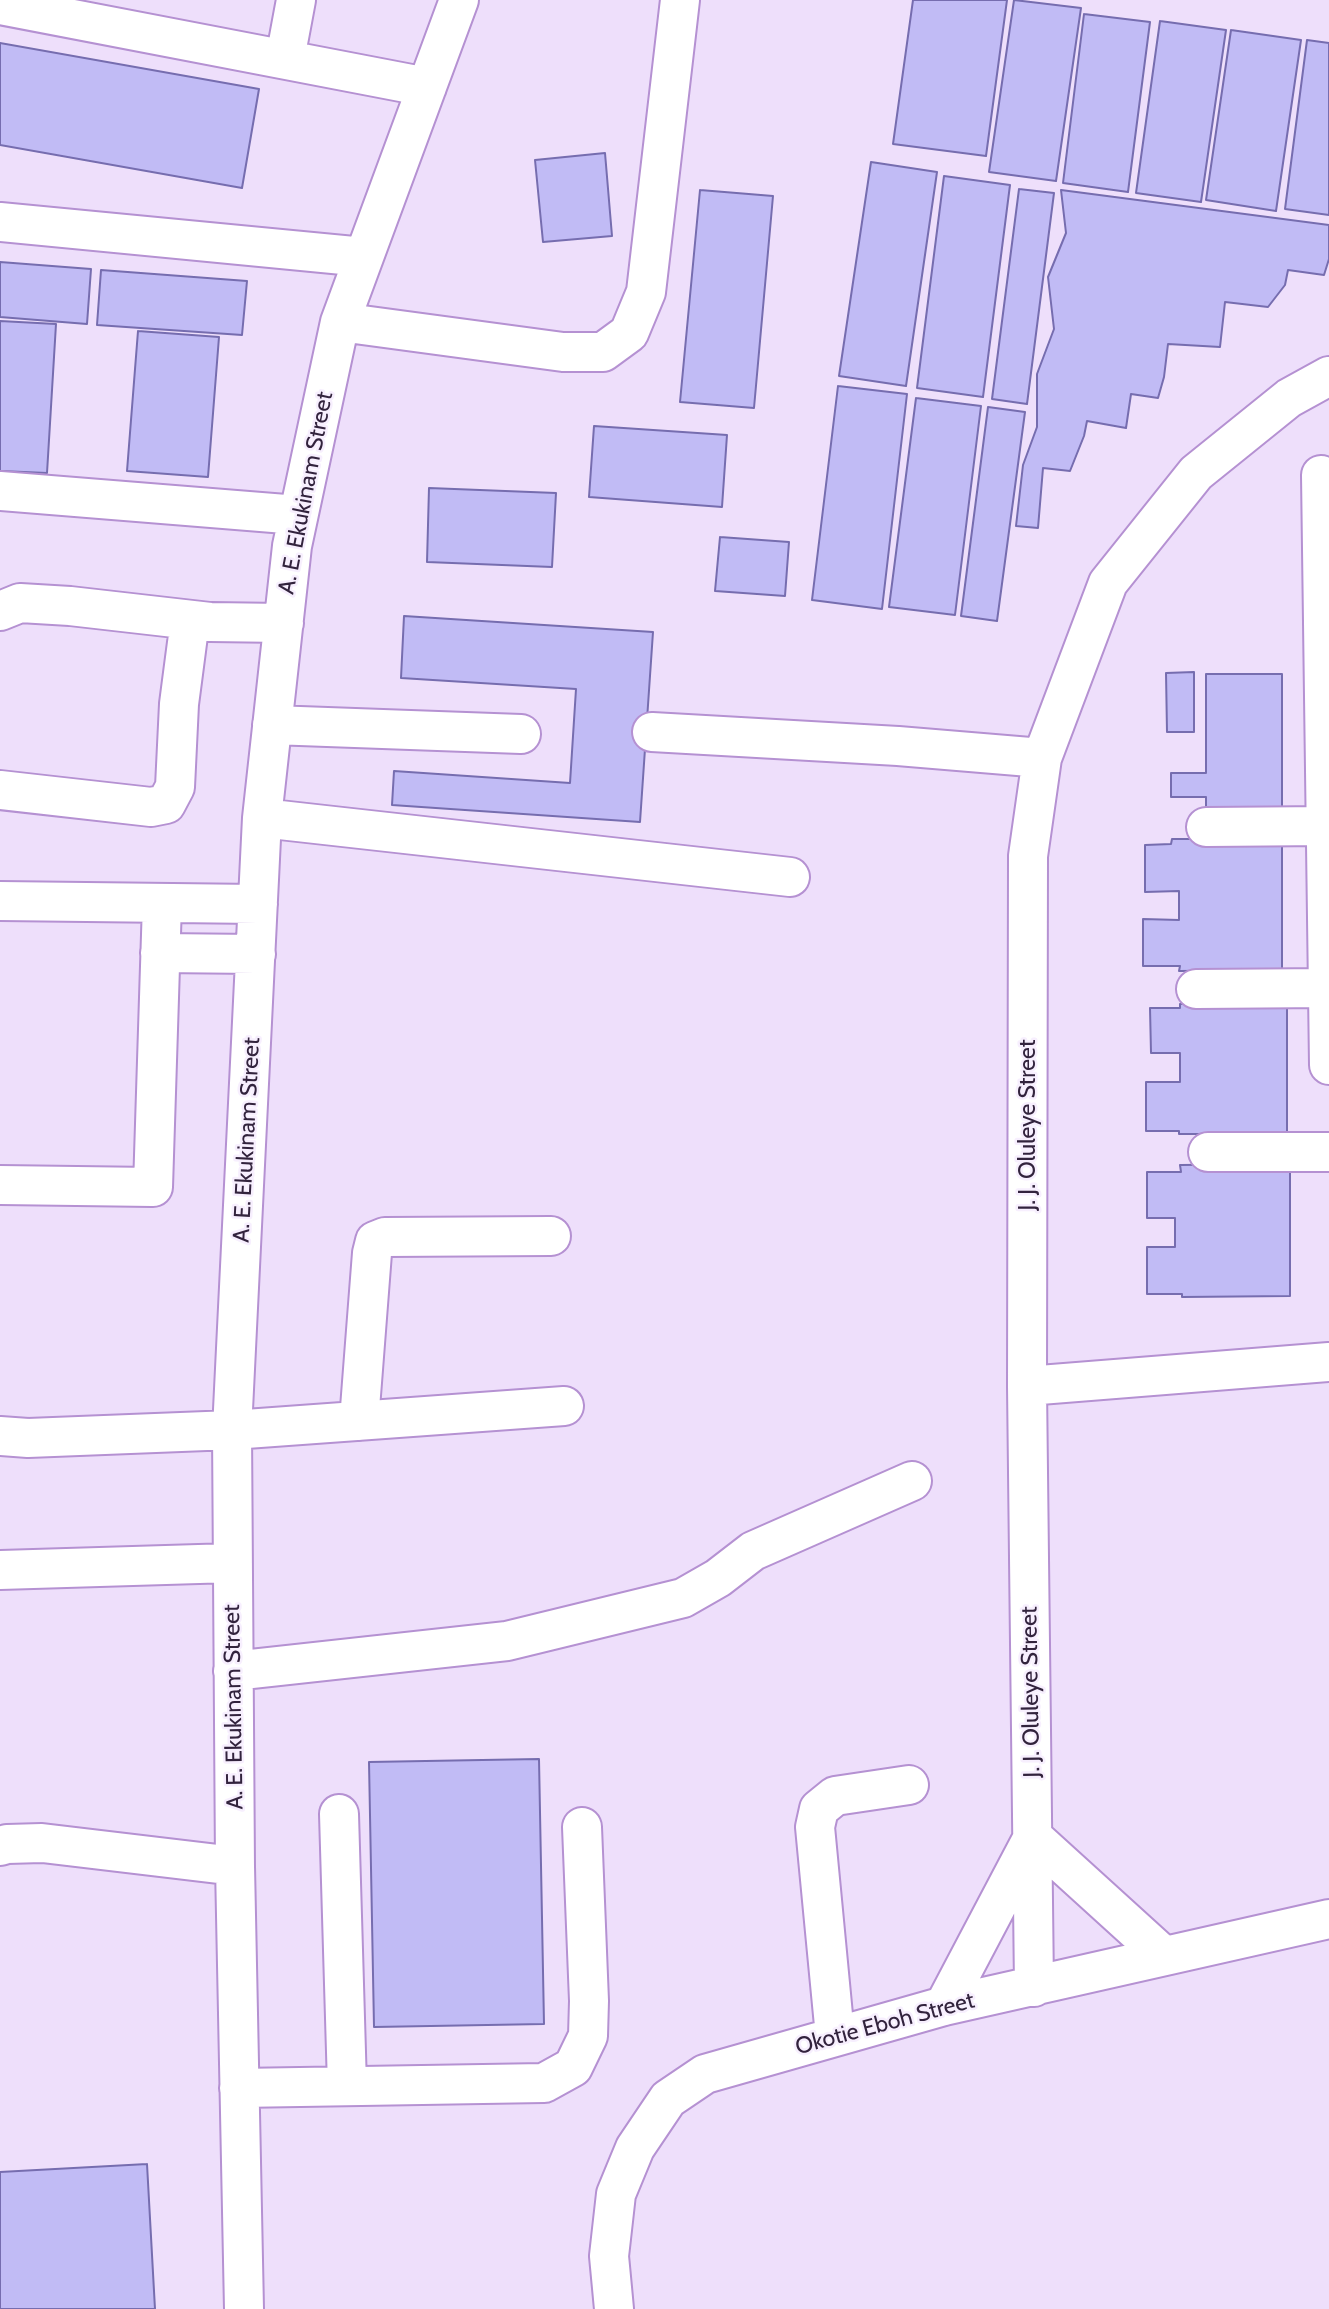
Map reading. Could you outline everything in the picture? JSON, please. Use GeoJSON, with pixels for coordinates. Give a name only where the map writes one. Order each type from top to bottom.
{"type":"FeatureCollection","features":[{"type":"Feature","properties":{"kind":"street"},"geometry":{"type":"LineString","coordinates":[[285,60],[296,0]]}},
{"type":"Feature","properties":{"kind":"street","name":"A. E. Ekukinam Street"},"geometry":{"type":"LineString","coordinates":[[244,2309],[235,1866],[232,1430],[262,818],[292,546],[340,322],[459,0]]}},
{"type":"Feature","properties":{"kind":"street"},"geometry":{"type":"LineString","coordinates":[[340,322],[563,352],[603,352],[629,333],[646,292],[680,0]]}},
{"type":"Feature","properties":{"kind":"street"},"geometry":{"type":"LineString","coordinates":[[0,5],[427,87]]}},
{"type":"Feature","properties":{"kind":"street"},"geometry":{"type":"LineString","coordinates":[[0,222],[364,257]]}},
{"type":"Feature","properties":{"kind":"street","name":"J. J. Oluleye Street"},"geometry":{"type":"LineString","coordinates":[[1034,1987],[1027,1387],[1028,856],[1041,758],[1108,583],[1196,473],[1289,398],[1329,376]]}},
{"type":"Feature","properties":{"kind":"street"},"geometry":{"type":"LineString","coordinates":[[1321,475],[1327,690],[1329,1065]]}},
{"type":"Feature","properties":{"kind":"street"},"geometry":{"type":"LineString","coordinates":[[0,491],[298,515]]}},
{"type":"Feature","properties":{"kind":"street"},"geometry":{"type":"LineString","coordinates":[[0,611],[20,603],[210,622],[284,623]]}},
{"type":"Feature","properties":{"kind":"street"},"geometry":{"type":"LineString","coordinates":[[0,790],[151,807],[166,804],[175,787],[178,704],[190,620]]}},
{"type":"Feature","properties":{"kind":"street"},"geometry":{"type":"LineString","coordinates":[[272,725],[521,734]]}},
{"type":"Feature","properties":{"kind":"street"},"geometry":{"type":"LineString","coordinates":[[652,732],[898,746],[1041,758]]}},
{"type":"Feature","properties":{"kind":"street"},"geometry":{"type":"LineString","coordinates":[[262,818],[790,877]]}},
{"type":"Feature","properties":{"kind":"street"},"geometry":{"type":"LineString","coordinates":[[1206,827],[1326,826]]}},
{"type":"Feature","properties":{"kind":"street"},"geometry":{"type":"LineString","coordinates":[[0,901],[258,904]]}},
{"type":"Feature","properties":{"kind":"street"},"geometry":{"type":"LineString","coordinates":[[0,1185],[152,1187],[162,902]]}},
{"type":"Feature","properties":{"kind":"street"},"geometry":{"type":"LineString","coordinates":[[160,953],[256,954]]}},
{"type":"Feature","properties":{"kind":"street"},"geometry":{"type":"LineString","coordinates":[[1196,989],[1328,988]]}},
{"type":"Feature","properties":{"kind":"street"},"geometry":{"type":"LineString","coordinates":[[1208,1152],[1329,1152]]}},
{"type":"Feature","properties":{"kind":"street"},"geometry":{"type":"LineString","coordinates":[[359,1421],[375,1241],[385,1237],[551,1236]]}},
{"type":"Feature","properties":{"kind":"street"},"geometry":{"type":"LineString","coordinates":[[1027,1387],[1329,1362]]}},
{"type":"Feature","properties":{"kind":"street"},"geometry":{"type":"LineString","coordinates":[[0,1436],[28,1438],[232,1430],[564,1406]]}},
{"type":"Feature","properties":{"kind":"street"},"geometry":{"type":"LineString","coordinates":[[233,1671],[507,1642],[683,1598],[718,1578],[753,1551],[912,1481]]}},
{"type":"Feature","properties":{"kind":"street"},"geometry":{"type":"LineString","coordinates":[[0,1570],[232,1563]]}},
{"type":"Feature","properties":{"kind":"street"},"geometry":{"type":"LineString","coordinates":[[835,2036],[815,1827],[819,1809],[835,1796],[909,1785]]}},
{"type":"Feature","properties":{"kind":"street"},"geometry":{"type":"LineString","coordinates":[[339,1814],[347,2086]]}},
{"type":"Feature","properties":{"kind":"street"},"geometry":{"type":"LineString","coordinates":[[239,2088],[544,2083],[573,2067],[588,2036],[589,2024],[582,1827]]}},
{"type":"Feature","properties":{"kind":"street"},"geometry":{"type":"LineString","coordinates":[[944,2006],[1033,1837],[1164,1956]]}},
{"type":"Feature","properties":{"kind":"street"},"geometry":{"type":"LineString","coordinates":[[0,1846],[42,1843],[235,1866]]}},
{"type":"Feature","properties":{"kind":"street","name":"Okotie Eboh Street"},"geometry":{"type":"LineString","coordinates":[[614,2309],[609,2256],[616,2194],[635,2148],[668,2099],[705,2074],[944,2006],[1329,1919]]}},
{"type":"Feature","properties":{"kind":"building"},"geometry":{"type":"Polygon","coordinates":[[[913,0],[1007,0],[986,156],[893,144],[913,0]]]}},
{"type":"Feature","properties":{"kind":"building"},"geometry":{"type":"Polygon","coordinates":[[[1014,0],[1081,8],[1056,181],[989,172],[1014,0]]]}},
{"type":"Feature","properties":{"kind":"building"},"geometry":{"type":"Polygon","coordinates":[[[1084,14],[1150,22],[1128,192],[1063,183],[1084,14]]]}},
{"type":"Feature","properties":{"kind":"building"},"geometry":{"type":"Polygon","coordinates":[[[1160,21],[1226,30],[1201,202],[1136,193],[1160,21]]]}},
{"type":"Feature","properties":{"kind":"building"},"geometry":{"type":"Polygon","coordinates":[[[1231,30],[1301,40],[1276,211],[1206,200],[1231,30]]]}},
{"type":"Feature","properties":{"kind":"building"},"geometry":{"type":"Polygon","coordinates":[[[1307,40],[1329,43],[1329,215],[1285,209],[1307,40]]]}},
{"type":"Feature","properties":{"kind":"building"},"geometry":{"type":"Polygon","coordinates":[[[0,43],[259,89],[242,188],[0,145],[0,43]]]}},
{"type":"Feature","properties":{"kind":"building"},"geometry":{"type":"Polygon","coordinates":[[[605,153],[612,236],[543,242],[535,160],[605,153]]]}},
{"type":"Feature","properties":{"kind":"building"},"geometry":{"type":"Polygon","coordinates":[[[871,162],[937,172],[906,386],[839,376],[871,162]]]}},
{"type":"Feature","properties":{"kind":"building"},"geometry":{"type":"Polygon","coordinates":[[[944,176],[1010,185],[983,397],[917,388],[944,176]]]}},
{"type":"Feature","properties":{"kind":"building"},"geometry":{"type":"Polygon","coordinates":[[[1019,189],[1054,193],[1027,404],[992,399],[1019,189]]]}},
{"type":"Feature","properties":{"kind":"building"},"geometry":{"type":"Polygon","coordinates":[[[700,190],[773,196],[754,408],[680,402],[700,190]]]}},
{"type":"Feature","properties":{"kind":"building"},"geometry":{"type":"Polygon","coordinates":[[[1061,190],[1329,225],[1329,259],[1324,275],[1288,270],[1285,285],[1268,307],[1225,302],[1220,347],[1168,344],[1158,398],[1131,394],[1126,428],[1087,421],[1070,471],[1043,468],[1038,528],[1016,526],[1023,465],[1037,427],[1037,374],[1054,329],[1048,277],[1066,233],[1061,190]]]}},
{"type":"Feature","properties":{"kind":"building"},"geometry":{"type":"Polygon","coordinates":[[[0,262],[91,269],[87,324],[0,317],[0,262]]]}},
{"type":"Feature","properties":{"kind":"building"},"geometry":{"type":"Polygon","coordinates":[[[101,270],[247,281],[242,335],[97,325],[101,270]]]}},
{"type":"Feature","properties":{"kind":"building"},"geometry":{"type":"Polygon","coordinates":[[[0,321],[56,324],[47,473],[0,471],[0,321]]]}},
{"type":"Feature","properties":{"kind":"building"},"geometry":{"type":"Polygon","coordinates":[[[138,331],[219,337],[208,477],[127,471],[138,331]]]}},
{"type":"Feature","properties":{"kind":"building"},"geometry":{"type":"Polygon","coordinates":[[[838,386],[907,394],[882,609],[812,600],[838,386]]]}},
{"type":"Feature","properties":{"kind":"building"},"geometry":{"type":"Polygon","coordinates":[[[916,398],[981,406],[955,615],[889,607],[916,398]]]}},
{"type":"Feature","properties":{"kind":"building"},"geometry":{"type":"Polygon","coordinates":[[[988,407],[1025,412],[997,621],[961,616],[988,407]]]}},
{"type":"Feature","properties":{"kind":"building"},"geometry":{"type":"Polygon","coordinates":[[[594,426],[727,435],[722,507],[589,497],[594,426]]]}},
{"type":"Feature","properties":{"kind":"building"},"geometry":{"type":"Polygon","coordinates":[[[429,488],[556,493],[552,567],[427,562],[429,488]]]}},
{"type":"Feature","properties":{"kind":"building"},"geometry":{"type":"Polygon","coordinates":[[[720,537],[789,542],[785,596],[715,591],[720,537]]]}},
{"type":"Feature","properties":{"kind":"building"},"geometry":{"type":"Polygon","coordinates":[[[404,616],[653,632],[640,822],[392,805],[394,771],[570,783],[576,689],[401,678],[404,616]]]}},
{"type":"Feature","properties":{"kind":"building"},"geometry":{"type":"Polygon","coordinates":[[[1194,672],[1194,732],[1167,732],[1166,673],[1194,672]]]}},
{"type":"Feature","properties":{"kind":"building"},"geometry":{"type":"Polygon","coordinates":[[[1206,674],[1282,674],[1282,810],[1206,810],[1206,797],[1171,797],[1171,773],[1206,773],[1206,674]]]}},
{"type":"Feature","properties":{"kind":"building"},"geometry":{"type":"Polygon","coordinates":[[[1172,839],[1282,839],[1282,970],[1179,971],[1180,966],[1143,966],[1143,919],[1179,920],[1179,891],[1145,892],[1145,845],[1171,844],[1172,839]]]}},
{"type":"Feature","properties":{"kind":"building"},"geometry":{"type":"Polygon","coordinates":[[[1287,1003],[1287,1134],[1179,1134],[1179,1131],[1146,1131],[1146,1082],[1180,1082],[1180,1053],[1151,1053],[1150,1008],[1180,1008],[1180,1004],[1287,1003]]]}},
{"type":"Feature","properties":{"kind":"building"},"geometry":{"type":"Polygon","coordinates":[[[1290,1164],[1290,1296],[1182,1297],[1182,1294],[1147,1294],[1147,1247],[1175,1247],[1175,1218],[1147,1218],[1147,1172],[1181,1172],[1180,1165],[1290,1164]]]}},
{"type":"Feature","properties":{"kind":"building"},"geometry":{"type":"Polygon","coordinates":[[[539,1759],[544,2024],[374,2027],[369,1762],[539,1759]]]}},
{"type":"Feature","properties":{"kind":"building"},"geometry":{"type":"Polygon","coordinates":[[[147,2164],[155,2309],[0,2309],[0,2172],[147,2164]]]}}]}
